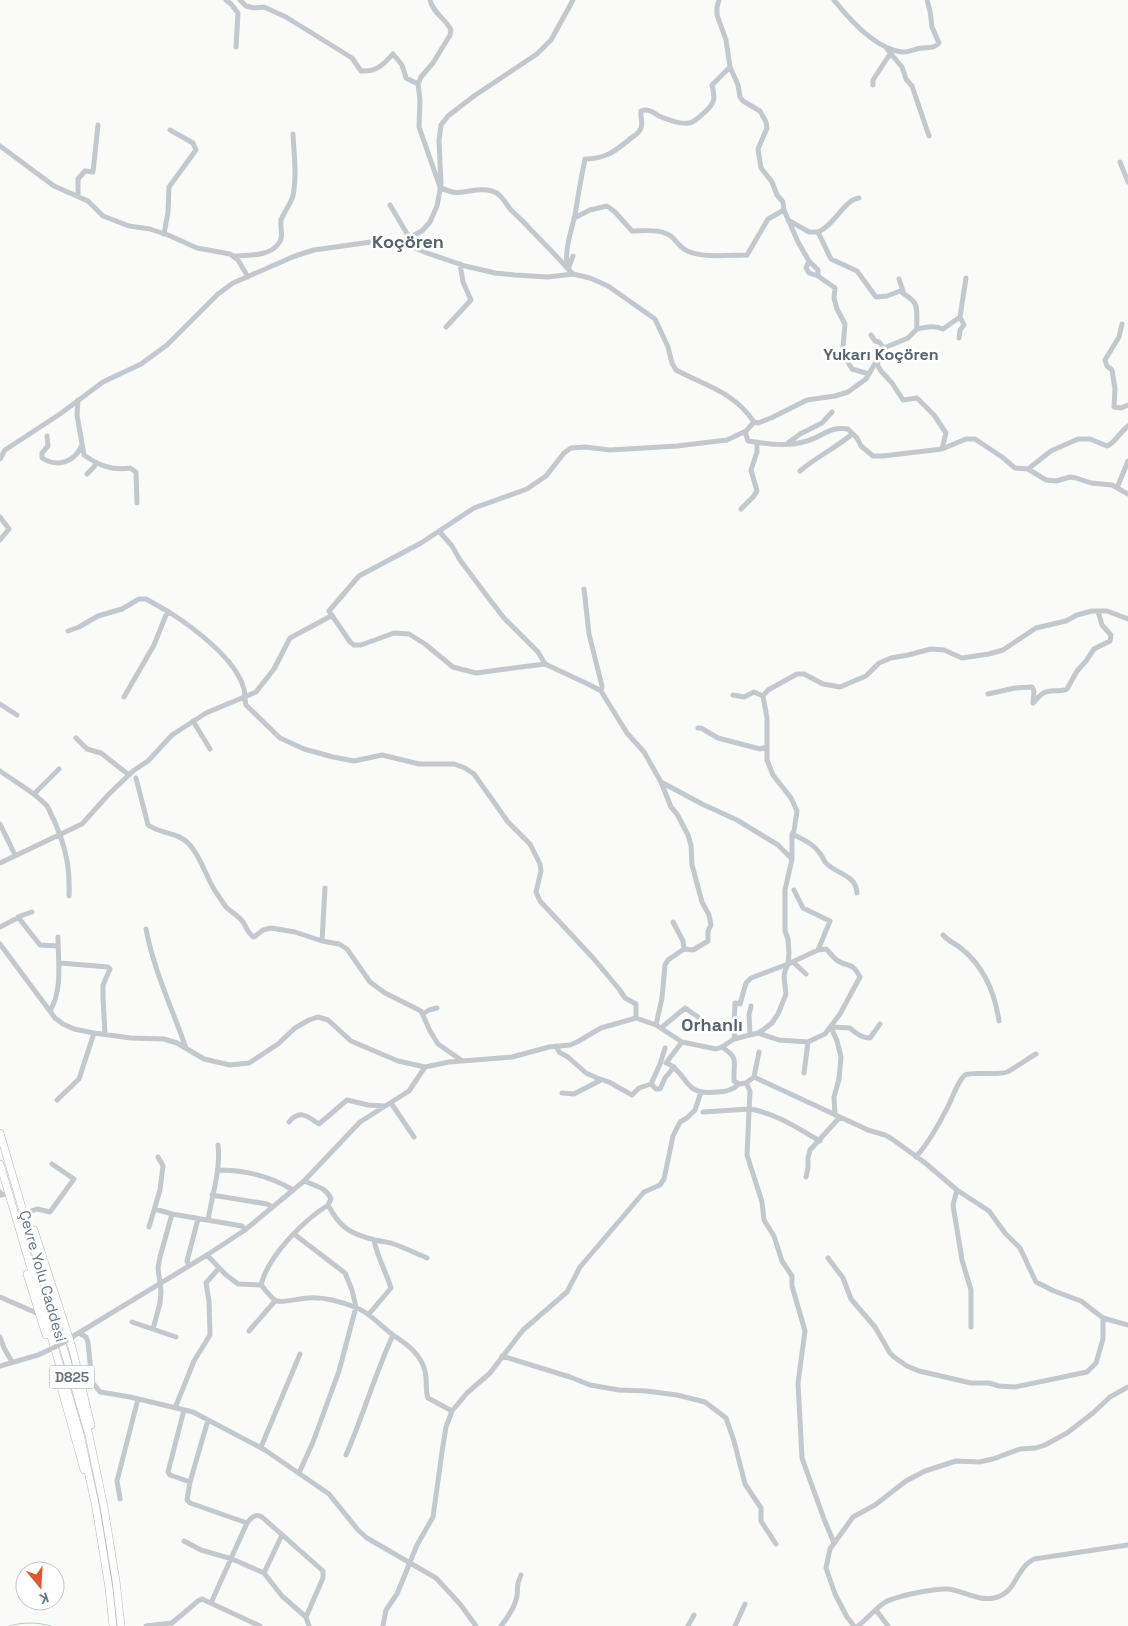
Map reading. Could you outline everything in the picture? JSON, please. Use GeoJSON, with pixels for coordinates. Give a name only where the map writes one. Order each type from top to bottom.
{"type":"FeatureCollection","features":[{"type":"Feature","properties":{"kind":"highway","name":"Çevre Yolu Caddesi"},"geometry":{"type":"LineString","coordinates":[[0,1133],[89,1435],[100,1508],[113,1626]]}},
{"type":"Feature","properties":{"kind":"highway","name":"Çevre Yolu Caddesi"},"geometry":{"type":"LineString","coordinates":[[0,1164],[2,1194],[80,1434],[100,1508],[116,1581],[121,1626]]}},
{"type":"Feature","properties":{"kind":"highway"},"geometry":{"type":"LineString","coordinates":[[2,1194],[39,1314],[52,1348],[80,1457],[100,1508]]}},
{"type":"Feature","properties":{"kind":"highway"},"geometry":{"type":"LineString","coordinates":[[24,1210],[35,1233],[80,1379],[97,1450],[100,1508]]}},
{"type":"Feature","properties":{"kind":"street"},"geometry":{"type":"LineString","coordinates":[[226,0],[238,13],[236,47]]}},
{"type":"Feature","properties":{"kind":"street"},"geometry":{"type":"LineString","coordinates":[[240,0],[246,6],[264,7],[286,18],[352,58],[361,71],[369,72],[381,67],[393,54],[402,65],[406,78],[418,84]]}},
{"type":"Feature","properties":{"kind":"street"},"geometry":{"type":"LineString","coordinates":[[430,0],[434,10],[452,30],[433,63],[421,77],[418,84],[420,100],[419,127],[440,187],[448,192],[459,193],[484,189],[494,191],[502,197],[511,210],[573,274]]}},
{"type":"Feature","properties":{"kind":"street"},"geometry":{"type":"LineString","coordinates":[[400,242],[422,231],[430,222],[437,206],[440,187],[439,141],[441,125],[448,116],[461,106],[537,54],[551,40],[573,0]]}},
{"type":"Feature","properties":{"kind":"street"},"geometry":{"type":"LineString","coordinates":[[719,0],[716,7],[717,15],[726,40],[730,67],[738,85],[740,97],[743,101],[760,110],[766,122],[767,128],[758,150],[761,168],[772,182],[798,242],[809,262],[818,270],[818,276]]}},
{"type":"Feature","properties":{"kind":"street"},"geometry":{"type":"LineString","coordinates":[[834,0],[859,28],[889,51],[902,67],[906,79],[912,86],[929,136]]}},
{"type":"Feature","properties":{"kind":"street"},"geometry":{"type":"LineString","coordinates":[[889,51],[904,52],[938,46],[939,43],[932,27],[928,0]]}},
{"type":"Feature","properties":{"kind":"street"},"geometry":{"type":"LineString","coordinates":[[873,85],[873,80],[889,51]]}},
{"type":"Feature","properties":{"kind":"street"},"geometry":{"type":"LineString","coordinates":[[567,268],[567,245],[585,159],[596,159],[614,152],[640,131],[642,125],[641,111],[648,110],[661,117],[681,123],[689,123],[696,119],[713,104],[715,99],[712,85],[730,67]]}},
{"type":"Feature","properties":{"kind":"street"},"geometry":{"type":"LineString","coordinates":[[78,196],[78,179],[85,171],[93,172],[98,125]]}},
{"type":"Feature","properties":{"kind":"street"},"geometry":{"type":"LineString","coordinates":[[164,234],[168,212],[169,187],[196,150],[192,143],[170,130]]}},
{"type":"Feature","properties":{"kind":"street"},"geometry":{"type":"LineString","coordinates":[[232,256],[254,255],[267,252],[279,244],[282,237],[282,220],[292,198],[295,182],[293,134]]}},
{"type":"Feature","properties":{"kind":"street"},"geometry":{"type":"LineString","coordinates":[[0,146],[54,186],[88,201],[103,216],[129,226],[164,234],[192,246],[219,251],[232,256],[238,260],[248,277]]}},
{"type":"Feature","properties":{"kind":"street"},"geometry":{"type":"LineString","coordinates":[[1120,162],[1128,182]]}},
{"type":"Feature","properties":{"kind":"street"},"geometry":{"type":"LineString","coordinates":[[788,220],[809,232],[818,232],[824,230],[832,223],[851,201],[859,198]]}},
{"type":"Feature","properties":{"kind":"street"},"geometry":{"type":"LineString","coordinates":[[390,205],[410,237]]}},
{"type":"Feature","properties":{"kind":"street"},"geometry":{"type":"LineString","coordinates":[[574,218],[590,210],[607,206],[632,231],[659,231],[672,236],[681,248],[689,252],[698,255],[747,255],[768,219],[784,210]]}},
{"type":"Feature","properties":{"kind":"street"},"geometry":{"type":"LineString","coordinates":[[818,232],[831,259],[857,271],[876,298],[900,291],[915,302],[917,308],[917,329]]}},
{"type":"Feature","properties":{"kind":"street"},"geometry":{"type":"LineString","coordinates":[[0,459],[5,450],[113,376],[141,364],[167,345],[218,294],[234,283],[314,250],[378,241],[400,242],[460,264],[495,273],[548,276],[573,274],[590,278],[608,286],[655,319],[676,370],[738,402],[754,422]]}},
{"type":"Feature","properties":{"kind":"street"},"geometry":{"type":"LineString","coordinates":[[567,268],[573,256]]}},
{"type":"Feature","properties":{"kind":"street"},"geometry":{"type":"LineString","coordinates":[[809,262],[806,268],[809,273],[818,276],[835,288],[834,298],[837,309],[845,324],[843,347],[848,364],[852,369],[869,374]]}},
{"type":"Feature","properties":{"kind":"street"},"geometry":{"type":"LineString","coordinates":[[446,327],[471,300],[463,282],[460,264]]}},
{"type":"Feature","properties":{"kind":"street"},"geometry":{"type":"LineString","coordinates":[[959,338],[960,330],[964,325],[960,317],[966,278]]}},
{"type":"Feature","properties":{"kind":"street"},"geometry":{"type":"LineString","coordinates":[[898,279],[904,294]]}},
{"type":"Feature","properties":{"kind":"street"},"geometry":{"type":"LineString","coordinates":[[754,422],[758,423],[771,418],[806,400],[848,392],[866,379],[884,348],[908,338],[917,329],[927,327],[943,329],[960,317]]}},
{"type":"Feature","properties":{"kind":"street"},"geometry":{"type":"LineString","coordinates":[[1122,324],[1119,337],[1104,360],[1112,370],[1115,389],[1114,407],[1120,408],[1128,405]]}},
{"type":"Feature","properties":{"kind":"street"},"geometry":{"type":"LineString","coordinates":[[871,335],[884,348]]}},
{"type":"Feature","properties":{"kind":"street"},"geometry":{"type":"LineString","coordinates":[[884,348],[877,364],[881,371],[892,383],[903,400],[917,398],[934,415],[946,433],[942,449]]}},
{"type":"Feature","properties":{"kind":"street"},"geometry":{"type":"LineString","coordinates":[[78,400],[77,415],[84,455],[116,470],[130,468],[136,472],[137,503]]}},
{"type":"Feature","properties":{"kind":"street"},"geometry":{"type":"LineString","coordinates":[[788,444],[800,434],[822,423],[832,412]]}},
{"type":"Feature","properties":{"kind":"street"},"geometry":{"type":"LineString","coordinates":[[659,1027],[665,965],[668,960],[684,949],[693,950],[708,941],[711,920],[702,902],[692,864],[691,845],[688,835],[677,814],[671,808],[661,782],[644,752],[627,733],[601,691],[545,664],[476,673],[453,667],[426,644],[409,634],[394,633],[361,645],[354,645],[329,611],[359,576],[421,543],[474,508],[528,488],[546,476],[564,453],[571,448],[585,447],[610,450],[649,446],[678,446],[727,440],[746,431],[754,422]]}},
{"type":"Feature","properties":{"kind":"street"},"geometry":{"type":"LineString","coordinates":[[1028,468],[1051,451],[1078,440],[1090,439],[1107,446],[1112,444],[1121,431],[1128,426]]}},
{"type":"Feature","properties":{"kind":"street"},"geometry":{"type":"LineString","coordinates":[[746,431],[748,441],[774,445],[809,441],[829,430],[848,429],[857,438],[861,446],[873,456],[942,449],[966,439],[975,439],[1015,468],[1028,468],[1046,480],[1056,481],[1070,477],[1076,478],[1091,483],[1112,485],[1128,494]]}},
{"type":"Feature","properties":{"kind":"street"},"geometry":{"type":"LineString","coordinates":[[800,471],[815,458],[844,441],[852,434]]}},
{"type":"Feature","properties":{"kind":"street"},"geometry":{"type":"LineString","coordinates":[[47,436],[48,446],[42,454],[42,458],[47,461],[57,463],[68,461],[78,453],[82,444]]}},
{"type":"Feature","properties":{"kind":"street"},"geometry":{"type":"LineString","coordinates":[[741,509],[754,497],[757,491],[751,470],[757,452],[757,442]]}},
{"type":"Feature","properties":{"kind":"street"},"geometry":{"type":"LineString","coordinates":[[1116,488],[1128,461]]}},
{"type":"Feature","properties":{"kind":"street"},"geometry":{"type":"LineString","coordinates":[[87,474],[96,462]]}},
{"type":"Feature","properties":{"kind":"street"},"geometry":{"type":"LineString","coordinates":[[0,516],[9,529],[0,540]]}},
{"type":"Feature","properties":{"kind":"street"},"geometry":{"type":"LineString","coordinates":[[440,531],[498,610],[538,652],[545,664]]}},
{"type":"Feature","properties":{"kind":"street"},"geometry":{"type":"LineString","coordinates":[[584,589],[589,634],[602,686],[601,691]]}},
{"type":"Feature","properties":{"kind":"street"},"geometry":{"type":"LineString","coordinates":[[68,631],[79,628],[98,616],[122,609],[139,599],[146,599],[169,612],[218,649],[236,669],[244,688],[246,705],[280,738],[304,749],[354,761],[382,755],[419,764],[454,764],[474,774],[508,822],[530,844],[541,871],[536,892],[540,901],[594,959],[625,998],[636,1004],[636,1018]]}},
{"type":"Feature","properties":{"kind":"street"},"geometry":{"type":"LineString","coordinates":[[762,696],[768,690],[797,674],[804,674],[823,684],[840,687],[866,676],[879,663],[891,658],[908,656],[931,649],[944,650],[962,658],[989,654],[1002,650],[1036,628],[1066,621],[1092,611],[1107,611],[1128,619]]}},
{"type":"Feature","properties":{"kind":"street"},"geometry":{"type":"LineString","coordinates":[[988,694],[1015,688],[1032,687],[1034,690],[1033,703],[1048,691],[1064,691],[1094,649],[1112,639],[1111,635],[1102,625],[1098,611]]}},
{"type":"Feature","properties":{"kind":"street"},"geometry":{"type":"LineString","coordinates":[[124,697],[154,645],[169,612]]}},
{"type":"Feature","properties":{"kind":"street"},"geometry":{"type":"LineString","coordinates":[[0,863],[82,824],[129,776],[148,761],[172,735],[206,713],[256,692],[274,669],[290,638],[332,616]]}},
{"type":"Feature","properties":{"kind":"street"},"geometry":{"type":"LineString","coordinates":[[733,695],[744,697],[754,692],[762,696]]}},
{"type":"Feature","properties":{"kind":"street"},"geometry":{"type":"LineString","coordinates":[[0,944],[50,1011],[63,1024],[74,1029],[94,1033],[138,1038],[164,1038],[204,1059],[230,1065],[249,1063],[278,1044],[295,1028],[309,1020],[318,1018],[328,1020],[351,1041],[398,1061],[425,1067],[461,1060],[512,1057],[538,1049],[578,1042],[601,1028],[636,1018],[659,1027],[682,1042],[716,1049],[734,1039],[758,1033],[772,1023],[786,994],[784,977],[785,971],[791,963],[788,939],[785,932],[785,890],[792,859],[792,834],[797,811],[792,798],[769,768],[766,747],[767,723],[762,696]]}},
{"type":"Feature","properties":{"kind":"street"},"geometry":{"type":"LineString","coordinates":[[0,704],[17,716]]}},
{"type":"Feature","properties":{"kind":"street"},"geometry":{"type":"LineString","coordinates":[[193,721],[210,749]]}},
{"type":"Feature","properties":{"kind":"street"},"geometry":{"type":"LineString","coordinates":[[698,728],[718,738],[760,749],[766,747]]}},
{"type":"Feature","properties":{"kind":"street"},"geometry":{"type":"LineString","coordinates":[[76,738],[86,749],[101,753],[129,776]]}},
{"type":"Feature","properties":{"kind":"street"},"geometry":{"type":"LineString","coordinates":[[34,794],[59,769]]}},
{"type":"Feature","properties":{"kind":"street"},"geometry":{"type":"LineString","coordinates":[[0,771],[34,794],[47,807],[60,834],[67,857],[70,874],[69,896]]}},
{"type":"Feature","properties":{"kind":"street"},"geometry":{"type":"LineString","coordinates":[[136,778],[148,825],[154,829],[182,838],[190,844],[216,893],[226,906],[242,921],[250,935],[254,937],[262,930],[271,928],[295,932],[322,941],[339,944],[348,949],[370,982],[385,994],[412,1006],[423,1014],[438,1044],[461,1060]]}},
{"type":"Feature","properties":{"kind":"street"},"geometry":{"type":"LineString","coordinates":[[661,782],[737,820],[778,845],[792,859]]}},
{"type":"Feature","properties":{"kind":"street"},"geometry":{"type":"LineString","coordinates":[[0,824],[15,855]]}},
{"type":"Feature","properties":{"kind":"street"},"geometry":{"type":"LineString","coordinates":[[792,834],[805,839],[817,850],[826,863],[850,878],[855,883],[857,893]]}},
{"type":"Feature","properties":{"kind":"street"},"geometry":{"type":"LineString","coordinates":[[322,941],[324,888]]}},
{"type":"Feature","properties":{"kind":"street"},"geometry":{"type":"LineString","coordinates":[[794,890],[803,908],[830,921],[818,950]]}},
{"type":"Feature","properties":{"kind":"street"},"geometry":{"type":"LineString","coordinates":[[0,927],[32,912]]}},
{"type":"Feature","properties":{"kind":"street"},"geometry":{"type":"LineString","coordinates":[[18,917],[40,944],[58,946]]}},
{"type":"Feature","properties":{"kind":"street"},"geometry":{"type":"LineString","coordinates":[[673,922],[683,941],[684,949]]}},
{"type":"Feature","properties":{"kind":"street"},"geometry":{"type":"LineString","coordinates":[[146,929],[159,978],[186,1049]]}},
{"type":"Feature","properties":{"kind":"street"},"geometry":{"type":"LineString","coordinates":[[943,935],[950,942],[961,948],[984,974],[996,1003],[999,1021]]}},
{"type":"Feature","properties":{"kind":"street"},"geometry":{"type":"LineString","coordinates":[[50,1011],[57,991],[60,963],[58,937]]}},
{"type":"Feature","properties":{"kind":"street"},"geometry":{"type":"LineString","coordinates":[[734,1039],[736,1030],[736,1025],[734,1024],[735,1003],[740,1004],[747,981],[818,950],[826,949],[839,961],[852,965],[860,977],[846,1005],[825,1034],[808,1042],[779,1040],[758,1033]]}},
{"type":"Feature","properties":{"kind":"street"},"geometry":{"type":"LineString","coordinates":[[60,963],[108,967],[110,970],[104,985],[105,1034]]}},
{"type":"Feature","properties":{"kind":"street"},"geometry":{"type":"LineString","coordinates":[[791,963],[806,974]]}},
{"type":"Feature","properties":{"kind":"street"},"geometry":{"type":"LineString","coordinates":[[750,1035],[749,1015],[751,1006]]}},
{"type":"Feature","properties":{"kind":"street"},"geometry":{"type":"LineString","coordinates":[[423,1014],[437,1008]]}},
{"type":"Feature","properties":{"kind":"street"},"geometry":{"type":"LineString","coordinates":[[659,1027],[685,1008],[698,1017]]}},
{"type":"Feature","properties":{"kind":"street"},"geometry":{"type":"LineString","coordinates":[[830,1027],[850,1028],[856,1034],[870,1038],[880,1024]]}},
{"type":"Feature","properties":{"kind":"street"},"geometry":{"type":"LineString","coordinates":[[806,1176],[810,1150],[820,1141],[837,1116],[834,1097],[839,1079],[841,1056],[837,1041],[830,1027]]}},
{"type":"Feature","properties":{"kind":"street"},"geometry":{"type":"LineString","coordinates":[[57,1100],[78,1079],[94,1033]]}},
{"type":"Feature","properties":{"kind":"street"},"geometry":{"type":"LineString","coordinates":[[667,1063],[682,1042]]}},
{"type":"Feature","properties":{"kind":"street"},"geometry":{"type":"LineString","coordinates":[[804,1073],[808,1042]]}},
{"type":"Feature","properties":{"kind":"street"},"geometry":{"type":"LineString","coordinates":[[556,1046],[559,1052],[568,1057],[586,1073],[623,1089],[632,1095],[639,1088],[651,1084],[665,1048]]}},
{"type":"Feature","properties":{"kind":"street"},"geometry":{"type":"LineString","coordinates":[[722,1046],[735,1058],[734,1081],[739,1084]]}},
{"type":"Feature","properties":{"kind":"street"},"geometry":{"type":"LineString","coordinates":[[660,1064],[667,1063],[674,1066],[689,1086],[701,1092],[718,1092],[732,1090],[739,1084],[746,1083],[754,1077],[759,1052]]}},
{"type":"Feature","properties":{"kind":"street"},"geometry":{"type":"LineString","coordinates":[[916,1157],[927,1145],[964,1076],[1006,1072],[1036,1054]]}},
{"type":"Feature","properties":{"kind":"street"},"geometry":{"type":"LineString","coordinates":[[651,1084],[656,1090],[660,1088],[674,1066]]}},
{"type":"Feature","properties":{"kind":"street"},"geometry":{"type":"LineString","coordinates":[[0,1366],[38,1355],[68,1340],[245,1230],[304,1181],[360,1122],[409,1091],[425,1067]]}},
{"type":"Feature","properties":{"kind":"street"},"geometry":{"type":"LineString","coordinates":[[754,1077],[868,1130],[885,1135],[957,1190],[989,1211],[1004,1233],[1020,1248],[1036,1282],[1081,1301],[1103,1318],[1128,1326]]}},
{"type":"Feature","properties":{"kind":"street"},"geometry":{"type":"LineString","coordinates":[[562,1093],[574,1094],[602,1079]]}},
{"type":"Feature","properties":{"kind":"street"},"geometry":{"type":"LineString","coordinates":[[746,1083],[750,1091],[747,1155],[762,1202],[764,1220],[774,1236],[782,1261],[792,1276],[792,1286],[805,1330],[798,1383],[802,1458],[834,1543]]}},
{"type":"Feature","properties":{"kind":"street"},"geometry":{"type":"LineString","coordinates":[[383,1626],[386,1610],[397,1594],[417,1545],[433,1517],[446,1426],[452,1411],[467,1393],[490,1373],[523,1330],[567,1292],[580,1267],[644,1192],[660,1185],[664,1179],[673,1136],[680,1122],[695,1110],[701,1092]]}},
{"type":"Feature","properties":{"kind":"street"},"geometry":{"type":"LineString","coordinates":[[288,1122],[294,1116],[300,1114],[319,1124],[347,1100],[368,1105],[384,1106]]}},
{"type":"Feature","properties":{"kind":"street"},"geometry":{"type":"LineString","coordinates":[[391,1103],[414,1137]]}},
{"type":"Feature","properties":{"kind":"street"},"geometry":{"type":"LineString","coordinates":[[703,1112],[758,1110],[820,1141]]}},
{"type":"Feature","properties":{"kind":"street"},"geometry":{"type":"LineString","coordinates":[[208,1220],[220,1158],[218,1145]]}},
{"type":"Feature","properties":{"kind":"street"},"geometry":{"type":"LineString","coordinates":[[149,1227],[155,1209],[163,1166],[158,1157]]}},
{"type":"Feature","properties":{"kind":"street"},"geometry":{"type":"LineString","coordinates":[[24,1210],[37,1209],[50,1212],[74,1179],[52,1164]]}},
{"type":"Feature","properties":{"kind":"street"},"geometry":{"type":"LineString","coordinates":[[218,1170],[239,1170],[275,1179],[294,1190]]}},
{"type":"Feature","properties":{"kind":"street"},"geometry":{"type":"LineString","coordinates":[[261,1285],[268,1265],[306,1221],[328,1205],[331,1199],[329,1193],[324,1188],[304,1181]]}},
{"type":"Feature","properties":{"kind":"street"},"geometry":{"type":"LineString","coordinates":[[957,1190],[953,1205],[962,1260],[972,1290],[971,1327]]}},
{"type":"Feature","properties":{"kind":"street"},"geometry":{"type":"LineString","coordinates":[[212,1195],[266,1204],[273,1207]]}},
{"type":"Feature","properties":{"kind":"street"},"geometry":{"type":"LineString","coordinates":[[328,1205],[340,1225],[348,1230],[374,1240],[390,1243],[427,1258]]}},
{"type":"Feature","properties":{"kind":"street"},"geometry":{"type":"LineString","coordinates":[[155,1209],[172,1214],[242,1226],[245,1230]]}},
{"type":"Feature","properties":{"kind":"street"},"geometry":{"type":"LineString","coordinates":[[153,1329],[161,1291],[158,1268],[172,1214]]}},
{"type":"Feature","properties":{"kind":"street"},"geometry":{"type":"LineString","coordinates":[[189,1266],[187,1261],[198,1219]]}},
{"type":"Feature","properties":{"kind":"street"},"geometry":{"type":"LineString","coordinates":[[294,1234],[345,1273],[356,1307],[339,1371],[314,1442],[299,1473]]}},
{"type":"Feature","properties":{"kind":"street"},"geometry":{"type":"LineString","coordinates":[[370,1314],[391,1288],[374,1240]]}},
{"type":"Feature","properties":{"kind":"street"},"geometry":{"type":"LineString","coordinates":[[207,1255],[238,1284],[261,1285],[275,1300],[281,1302],[310,1297],[356,1307],[370,1314],[416,1353],[423,1364],[427,1378],[426,1394],[428,1398],[452,1411]]}},
{"type":"Feature","properties":{"kind":"street"},"geometry":{"type":"LineString","coordinates":[[828,1258],[843,1278],[851,1299],[875,1327],[894,1357],[907,1366],[919,1371],[954,1379],[989,1383],[1007,1388],[1087,1372],[1096,1363],[1103,1339],[1103,1318]]}},
{"type":"Feature","properties":{"kind":"street"},"geometry":{"type":"LineString","coordinates":[[175,1408],[194,1361],[210,1337],[209,1301],[206,1283],[219,1268]]}},
{"type":"Feature","properties":{"kind":"street"},"geometry":{"type":"LineString","coordinates":[[0,1297],[39,1314]]}},
{"type":"Feature","properties":{"kind":"street"},"geometry":{"type":"LineString","coordinates":[[249,1331],[275,1300]]}},
{"type":"Feature","properties":{"kind":"street"},"geometry":{"type":"LineString","coordinates":[[132,1322],[176,1338]]}},
{"type":"Feature","properties":{"kind":"street"},"geometry":{"type":"LineString","coordinates":[[79,1333],[86,1337],[88,1342],[92,1382],[100,1392],[193,1412],[261,1447],[329,1494],[358,1530],[381,1546],[436,1578],[445,1586],[476,1626]]}},
{"type":"Feature","properties":{"kind":"street"},"geometry":{"type":"LineString","coordinates":[[346,1455],[393,1335]]}},
{"type":"Feature","properties":{"kind":"street"},"geometry":{"type":"LineString","coordinates":[[0,1337],[12,1362]]}},
{"type":"Feature","properties":{"kind":"street"},"geometry":{"type":"LineString","coordinates":[[261,1447],[300,1354]]}},
{"type":"Feature","properties":{"kind":"street"},"geometry":{"type":"LineString","coordinates":[[502,1356],[590,1385],[619,1390],[677,1395],[705,1402],[726,1418],[745,1484],[762,1508],[761,1521],[776,1544]]}},
{"type":"Feature","properties":{"kind":"street"},"geometry":{"type":"LineString","coordinates":[[1128,1387],[1110,1398],[1067,1433],[1045,1445],[1036,1448],[1020,1449],[979,1462],[956,1461],[925,1471],[906,1481],[875,1505],[853,1517],[830,1550],[826,1568],[835,1594],[847,1617],[856,1626],[885,1602],[897,1598],[938,1589],[950,1589],[980,1598],[994,1598],[1006,1594],[1012,1588],[1026,1565],[1034,1559],[1128,1546]]}},
{"type":"Feature","properties":{"kind":"street"},"geometry":{"type":"LineString","coordinates":[[120,1499],[117,1481],[138,1399]]}},
{"type":"Feature","properties":{"kind":"street"},"geometry":{"type":"LineString","coordinates":[[184,1410],[168,1472],[172,1476],[190,1482]]}},
{"type":"Feature","properties":{"kind":"street"},"geometry":{"type":"LineString","coordinates":[[208,1420],[190,1482],[188,1501],[247,1523]]}},
{"type":"Feature","properties":{"kind":"street"},"geometry":{"type":"LineString","coordinates":[[211,1603],[247,1523],[253,1517],[258,1516],[323,1571],[323,1578],[306,1617]]}},
{"type":"Feature","properties":{"kind":"street"},"geometry":{"type":"LineString","coordinates":[[264,1573],[282,1535]]}},
{"type":"Feature","properties":{"kind":"street"},"geometry":{"type":"LineString","coordinates":[[184,1541],[201,1550],[264,1573],[282,1596],[306,1617],[309,1626]]}},
{"type":"Feature","properties":{"kind":"street"},"geometry":{"type":"LineString","coordinates":[[501,1626],[512,1609],[516,1598],[517,1583],[521,1576]]}},
{"type":"Feature","properties":{"kind":"street"},"geometry":{"type":"LineString","coordinates":[[146,1626],[172,1624],[201,1599],[260,1626]]}},
{"type":"Feature","properties":{"kind":"street"},"geometry":{"type":"LineString","coordinates":[[735,1626],[745,1604]]}},
{"type":"Feature","properties":{"kind":"street"},"geometry":{"type":"LineString","coordinates":[[876,1610],[888,1626]]}},
{"type":"Feature","properties":{"kind":"street"},"geometry":{"type":"LineString","coordinates":[[688,1626],[694,1615]]}},
{"type":"Feature","properties":{"kind":"waterway"},"geometry":{"type":"LineString","coordinates":[[9,1626],[30,1623],[51,1626]]}},
{"type":"Feature","properties":{"kind":"district","name":"Koçören"},"geometry":{"type":"Point","coordinates":[408,241]}},
{"type":"Feature","properties":{"kind":"district","name":"Yukarı Koçören"},"geometry":{"type":"Point","coordinates":[881,354]}},
{"type":"Feature","properties":{"kind":"district","name":"Orhanlı"},"geometry":{"type":"Point","coordinates":[712,1024]}}]}
